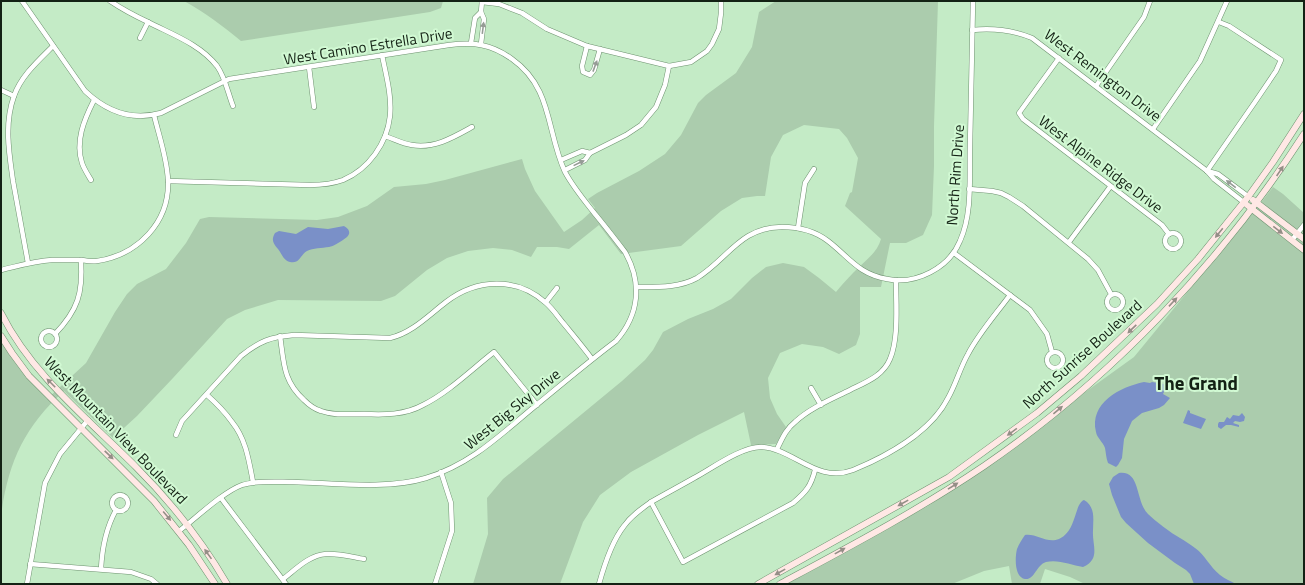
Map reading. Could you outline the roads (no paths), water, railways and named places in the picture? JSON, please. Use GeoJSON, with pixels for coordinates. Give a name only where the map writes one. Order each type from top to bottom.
{"type":"FeatureCollection","features":[{"type":"Feature","properties":{"kind":"street","name":"West Camino Estrella Drive"},"geometry":{"type":"LineString","coordinates":[[22,1],[85,91],[94,100],[106,108],[123,114],[138,116],[161,113],[224,81],[449,45],[471,43],[481,44],[500,51],[520,65],[532,76],[543,100],[561,160],[570,181],[625,252],[631,264],[637,287]]}},
{"type":"Feature","properties":{"kind":"street"},"geometry":{"type":"LineString","coordinates":[[110,1],[192,45],[209,57],[218,68],[233,106]]}},
{"type":"Feature","properties":{"kind":"street"},"geometry":{"type":"LineString","coordinates":[[481,44],[484,19],[481,12],[482,1],[499,4],[522,13],[547,29],[587,46],[669,66],[691,62],[707,50],[712,44],[719,29],[721,1]]}},
{"type":"Feature","properties":{"kind":"street","name":"North Rim Drive"},"geometry":{"type":"LineString","coordinates":[[637,287],[666,287],[687,282],[708,270],[733,246],[751,234],[767,228],[781,227],[798,228],[824,238],[856,266],[865,272],[879,277],[896,280],[919,277],[931,273],[954,253],[966,225],[969,189],[973,1]]}},
{"type":"Feature","properties":{"kind":"street"},"geometry":{"type":"LineString","coordinates":[[1096,86],[1144,17],[1150,1]]}},
{"type":"Feature","properties":{"kind":"street"},"geometry":{"type":"LineString","coordinates":[[1153,129],[1200,61],[1219,22],[1227,1]]}},
{"type":"Feature","properties":{"kind":"street"},"geometry":{"type":"LineString","coordinates":[[471,43],[475,18],[481,12]]}},
{"type":"Feature","properties":{"kind":"street"},"geometry":{"type":"LineString","coordinates":[[140,38],[148,22]]}},
{"type":"Feature","properties":{"kind":"street"},"geometry":{"type":"LineString","coordinates":[[1207,171],[1260,96],[1281,60],[1229,26],[1219,22]]}},
{"type":"Feature","properties":{"kind":"street","name":"West Remington Drive"},"geometry":{"type":"LineString","coordinates":[[972,30],[992,29],[1021,33],[1032,38],[1153,129],[1207,171],[1214,179],[1248,206]]}},
{"type":"Feature","properties":{"kind":"street"},"geometry":{"type":"LineString","coordinates":[[28,263],[8,146],[9,117],[14,96],[24,77],[33,65],[53,46]]}},
{"type":"Feature","properties":{"kind":"street"},"geometry":{"type":"LineString","coordinates":[[587,46],[582,66],[583,72],[590,75],[594,70],[600,49]]}},
{"type":"Feature","properties":{"kind":"street"},"geometry":{"type":"LineString","coordinates":[[168,181],[322,185],[344,179],[363,167],[372,158],[385,136],[390,116],[390,103],[382,55]]}},
{"type":"Feature","properties":{"kind":"street","name":"West Alpine Ridge Drive"},"geometry":{"type":"LineString","coordinates":[[1059,58],[1019,113],[1023,119],[1110,187],[1162,225],[1169,234]]}},
{"type":"Feature","properties":{"kind":"street"},"geometry":{"type":"LineString","coordinates":[[565,170],[585,160],[590,153],[626,136],[641,125],[656,107],[665,84],[669,66]]}},
{"type":"Feature","properties":{"kind":"street"},"geometry":{"type":"LineString","coordinates":[[309,67],[314,107]]}},
{"type":"Feature","properties":{"kind":"street"},"geometry":{"type":"LineString","coordinates":[[1,90],[14,96]]}},
{"type":"Feature","properties":{"kind":"street"},"geometry":{"type":"LineString","coordinates":[[91,180],[82,164],[79,147],[80,131],[85,116],[94,100]]}},
{"type":"Feature","properties":{"kind":"street","name":"North Sunrise Boulevard"},"geometry":{"type":"LineString","coordinates":[[780,584],[915,510],[984,466],[1043,422],[1113,362],[1162,314],[1206,265],[1252,200],[1273,162],[1304,114]]}},
{"type":"Feature","properties":{"kind":"street"},"geometry":{"type":"LineString","coordinates":[[1,270],[28,263],[51,260],[97,261],[119,255],[139,244],[155,228],[166,205],[168,181],[154,115]]}},
{"type":"Feature","properties":{"kind":"street"},"geometry":{"type":"LineString","coordinates":[[385,136],[413,146],[428,145],[446,140],[472,127]]}},
{"type":"Feature","properties":{"kind":"street","name":"North Sunrise Boulevard"},"geometry":{"type":"LineString","coordinates":[[758,584],[949,477],[1037,413],[1081,376],[1157,304],[1252,200],[1274,179],[1304,134]]}},
{"type":"Feature","properties":{"kind":"street"},"geometry":{"type":"LineString","coordinates":[[561,160],[582,151],[590,153]]}},
{"type":"Feature","properties":{"kind":"street"},"geometry":{"type":"LineString","coordinates":[[798,228],[805,183],[814,169]]}},
{"type":"Feature","properties":{"kind":"street","name":"West Remington Drive"},"geometry":{"type":"LineString","coordinates":[[1207,171],[1218,174],[1252,200]]}},
{"type":"Feature","properties":{"kind":"street"},"geometry":{"type":"LineString","coordinates":[[1069,242],[1110,187]]}},
{"type":"Feature","properties":{"kind":"street"},"geometry":{"type":"LineString","coordinates":[[969,189],[992,191],[1009,197],[1069,242],[1088,259],[1098,270],[1111,294]]}},
{"type":"Feature","properties":{"kind":"street"},"geometry":{"type":"LineString","coordinates":[[1252,200],[1304,239]]}},
{"type":"Feature","properties":{"kind":"street"},"geometry":{"type":"LineString","coordinates":[[1248,206],[1304,250]]}},
{"type":"Feature","properties":{"kind":"street"},"geometry":{"type":"LineString","coordinates":[[1292,240],[1304,225]]}},
{"type":"Feature","properties":{"kind":"street"},"geometry":{"type":"LineString","coordinates":[[954,253],[1030,310],[1038,319],[1047,334],[1052,352]]}},
{"type":"Feature","properties":{"kind":"street"},"geometry":{"type":"LineString","coordinates":[[55,334],[73,313],[79,296],[82,278],[80,260]]}},
{"type":"Feature","properties":{"kind":"street"},"geometry":{"type":"LineString","coordinates":[[777,449],[788,429],[795,421],[809,411],[868,382],[881,372],[890,360],[895,343],[896,280]]}},
{"type":"Feature","properties":{"kind":"street"},"geometry":{"type":"LineString","coordinates":[[176,435],[182,421],[241,356],[251,348],[265,341],[280,336],[294,335],[390,338],[398,336],[412,328],[457,293],[470,287],[485,283],[502,284],[525,290],[546,302],[592,359]]}},
{"type":"Feature","properties":{"kind":"street","name":"West Big Sky Drive"},"geometry":{"type":"LineString","coordinates":[[179,531],[234,488],[244,484],[253,482],[282,482],[380,485],[424,478],[457,465],[482,450],[616,341],[626,327],[634,308],[637,287]]}},
{"type":"Feature","properties":{"kind":"street"},"geometry":{"type":"LineString","coordinates":[[546,302],[557,288]]}},
{"type":"Feature","properties":{"kind":"street"},"geometry":{"type":"LineString","coordinates":[[599,584],[616,537],[633,516],[651,502],[734,456],[752,448],[761,447],[777,449],[815,470],[835,473],[851,470],[874,460],[908,441],[920,432],[942,408],[969,353],[1010,295]]}},
{"type":"Feature","properties":{"kind":"street","name":"West Mountain View Boulevard"},"geometry":{"type":"LineString","coordinates":[[1,313],[29,359],[45,377],[156,488],[187,525],[213,561],[227,584]]}},
{"type":"Feature","properties":{"kind":"street","name":"West Mountain View Boulevard"},"geometry":{"type":"LineString","coordinates":[[1,336],[23,368],[41,388],[154,502],[179,531],[215,584]]}},
{"type":"Feature","properties":{"kind":"street"},"geometry":{"type":"LineString","coordinates":[[280,336],[287,378],[300,396],[311,407],[321,412],[336,414],[388,415],[404,412],[421,406],[436,398],[494,352],[537,405]]}},
{"type":"Feature","properties":{"kind":"street"},"geometry":{"type":"LineString","coordinates":[[811,388],[821,405]]}},
{"type":"Feature","properties":{"kind":"street"},"geometry":{"type":"LineString","coordinates":[[207,395],[233,422],[243,439],[253,482]]}},
{"type":"Feature","properties":{"kind":"street"},"geometry":{"type":"LineString","coordinates":[[27,584],[45,483],[60,454],[88,420]]}},
{"type":"Feature","properties":{"kind":"street"},"geometry":{"type":"LineString","coordinates":[[651,502],[683,562],[793,503],[808,489],[812,482],[815,470]]}},
{"type":"Feature","properties":{"kind":"street"},"geometry":{"type":"LineString","coordinates":[[435,584],[452,531],[451,503],[441,472]]}},
{"type":"Feature","properties":{"kind":"street"},"geometry":{"type":"LineString","coordinates":[[221,498],[286,584]]}},
{"type":"Feature","properties":{"kind":"street"},"geometry":{"type":"LineString","coordinates":[[101,569],[102,553],[107,532],[116,510]]}},
{"type":"Feature","properties":{"kind":"street"},"geometry":{"type":"LineString","coordinates":[[283,579],[305,562],[325,554],[335,554],[364,559]]}},
{"type":"Feature","properties":{"kind":"street"},"geometry":{"type":"LineString","coordinates":[[30,564],[131,572],[147,577],[157,584]]}},
{"type":"Feature","properties":{"kind":"water"},"geometry":{"type":"Polygon","coordinates":[[[344,226],[348,229],[349,234],[343,240],[331,247],[307,251],[296,262],[290,262],[284,258],[273,241],[275,233],[279,231],[296,234],[308,227],[328,229],[344,226]]]}},
{"type":"Feature","properties":{"kind":"water"},"geometry":{"type":"Polygon","coordinates":[[[1144,382],[1164,384],[1167,386],[1163,394],[1170,398],[1164,405],[1142,413],[1132,421],[1124,439],[1122,458],[1116,467],[1108,463],[1105,448],[1096,432],[1095,422],[1097,413],[1108,398],[1116,392],[1144,382]]]}},
{"type":"Feature","properties":{"kind":"water"},"geometry":{"type":"Polygon","coordinates":[[[1188,410],[1190,413],[1206,419],[1201,429],[1183,423],[1188,410]]]}},
{"type":"Feature","properties":{"kind":"water"},"geometry":{"type":"Polygon","coordinates":[[[1242,413],[1245,417],[1244,421],[1235,421],[1233,423],[1239,425],[1239,427],[1226,425],[1221,429],[1218,427],[1219,422],[1224,422],[1227,417],[1230,419],[1233,415],[1239,416],[1242,413]]]}},
{"type":"Feature","properties":{"kind":"water"},"geometry":{"type":"Polygon","coordinates":[[[1119,473],[1126,473],[1131,476],[1137,488],[1141,502],[1148,514],[1168,530],[1199,551],[1220,575],[1236,584],[1194,584],[1190,574],[1186,570],[1148,543],[1126,523],[1121,517],[1109,484],[1113,477],[1119,473]]]}},
{"type":"Feature","properties":{"kind":"water"},"geometry":{"type":"Polygon","coordinates":[[[1084,500],[1090,506],[1093,514],[1094,556],[1089,564],[1083,567],[1051,561],[1040,566],[1028,579],[1021,577],[1017,571],[1016,557],[1017,549],[1025,535],[1033,535],[1050,540],[1059,539],[1069,530],[1078,507],[1084,500]]]}},
{"type":"Feature","properties":{"kind":"district","name":"The Grand"},"geometry":{"type":"Point","coordinates":[1196,382]}}]}
